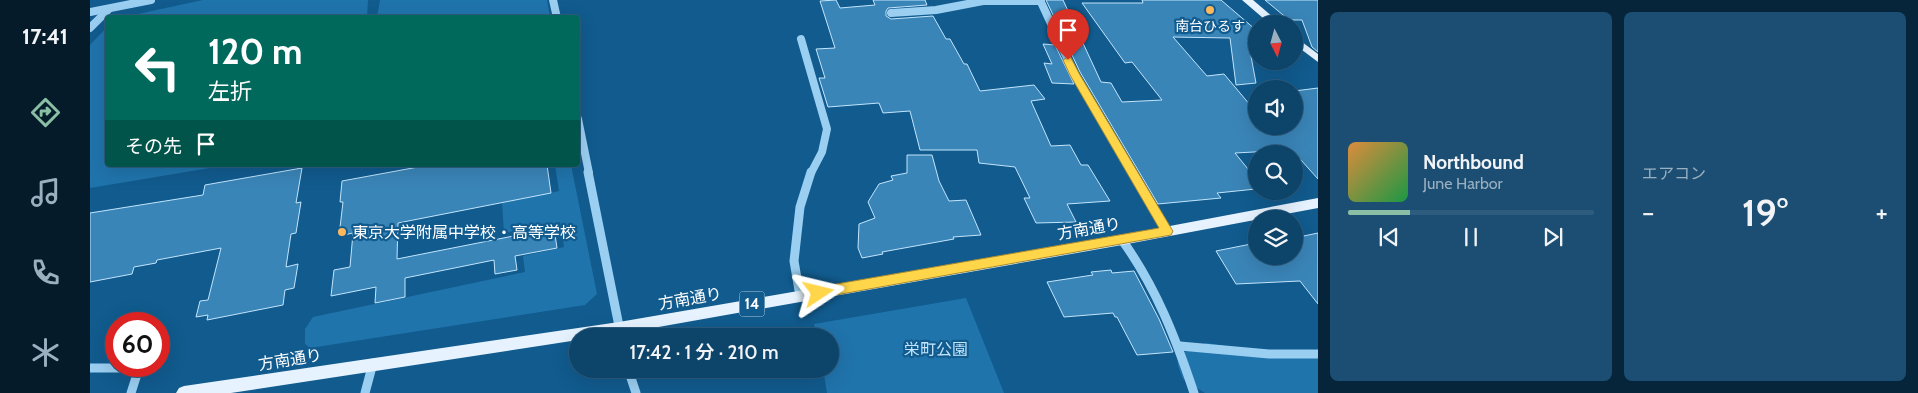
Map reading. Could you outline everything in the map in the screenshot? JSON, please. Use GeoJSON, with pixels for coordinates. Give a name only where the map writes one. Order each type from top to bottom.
{"type":"FeatureCollection","features":[{"type":"Feature","properties":{"kind":"main road"},"geometry":{"type":"LineString","coordinates":[[1247,0],[1265,15]]}},
{"type":"Feature","properties":{"kind":"main road"},"geometry":{"type":"LineString","coordinates":[[1303,46],[1318,59]]}},
{"type":"Feature","properties":{"kind":"main road","name":"方南通り"},"geometry":{"type":"LineString","coordinates":[[640,328],[800,296],[1318,204]]}},
{"type":"Feature","properties":{"kind":"main road","name":"方南通り"},"geometry":{"type":"LineString","coordinates":[[184,393],[373,363],[569,338]]}},
{"type":"Feature","properties":{"kind":"street"},"geometry":{"type":"LineString","coordinates":[[90,12],[108,10],[151,0]]}},
{"type":"Feature","properties":{"kind":"street"},"geometry":{"type":"LineString","coordinates":[[553,0],[556,15]]}},
{"type":"Feature","properties":{"kind":"street"},"geometry":{"type":"LineString","coordinates":[[890,13],[936,10],[983,1],[1040,1],[1075,75],[1167,231]]}},
{"type":"Feature","properties":{"kind":"street"},"geometry":{"type":"LineString","coordinates":[[90,28],[108,10]]}},
{"type":"Feature","properties":{"kind":"street"},"geometry":{"type":"LineString","coordinates":[[800,296],[794,262],[800,207],[812,169],[822,152],[827,128],[801,39]]}},
{"type":"Feature","properties":{"kind":"street"},"geometry":{"type":"LineString","coordinates":[[580,129],[619,328]]}},
{"type":"Feature","properties":{"kind":"street"},"geometry":{"type":"LineString","coordinates":[[1122,240],[1140,265],[1180,346],[1194,393]]}},
{"type":"Feature","properties":{"kind":"street"},"geometry":{"type":"LineString","coordinates":[[1180,346],[1269,354],[1318,354]]}},
{"type":"Feature","properties":{"kind":"street"},"geometry":{"type":"LineString","coordinates":[[365,393],[373,363]]}},
{"type":"Feature","properties":{"kind":"street"},"geometry":{"type":"LineString","coordinates":[[90,368],[139,368],[131,393]]}},
{"type":"Feature","properties":{"kind":"street"},"geometry":{"type":"LineString","coordinates":[[631,378],[636,393]]}},
{"type":"Feature","properties":{"kind":"green space"},"geometry":{"type":"Polygon","coordinates":[[[203,0],[368,0],[367,15],[133,15],[203,0]]]}},
{"type":"Feature","properties":{"kind":"green space"},"geometry":{"type":"Polygon","coordinates":[[[380,0],[547,0],[550,15],[377,15],[380,0]]]}},
{"type":"Feature","properties":{"kind":"green space"},"geometry":{"type":"Polygon","coordinates":[[[105,29],[105,167],[216,167],[90,188],[90,45],[105,29]]]}},
{"type":"Feature","properties":{"kind":"green space"},"geometry":{"type":"Polygon","coordinates":[[[555,167],[571,167],[597,294],[585,305],[310,348],[305,344],[305,329],[313,317],[525,272],[523,256],[564,247],[560,222],[504,233],[502,203],[559,191],[555,167]]]}},
{"type":"Feature","properties":{"kind":"green space","name":"栄町公園"},"geometry":{"type":"Polygon","coordinates":[[[966,298],[1004,393],[827,393],[824,378],[839,378],[839,328],[815,328],[814,324],[966,298]]]}},
{"type":"Feature","properties":{"kind":"green space"},"geometry":{"type":"Polygon","coordinates":[[[1206,343],[1309,358],[1318,355],[1318,393],[1205,393],[1183,379],[1178,366],[1177,355],[1206,343]]]}},
{"type":"Feature","properties":{"kind":"building"},"geometry":{"type":"Polygon","coordinates":[[[836,0],[840,8],[875,5],[873,0],[925,0],[927,5],[888,8],[886,16],[891,19],[933,16],[946,39],[950,39],[964,64],[967,64],[980,91],[1034,85],[1045,99],[1031,101],[1051,146],[1070,145],[1081,165],[1088,165],[1110,201],[1067,204],[1076,222],[1036,223],[1024,198],[1030,198],[1015,167],[979,163],[977,150],[920,150],[910,111],[883,113],[879,103],[828,107],[819,78],[825,78],[816,49],[835,48],[820,1],[836,0]]]}},
{"type":"Feature","properties":{"kind":"building"},"geometry":{"type":"Polygon","coordinates":[[[1046,0],[1063,0],[1101,82],[1111,83],[1122,102],[1162,100],[1132,62],[1125,63],[1082,3],[1143,3],[1142,0],[1221,0],[1248,23],[1248,70],[1254,70],[1255,80],[1248,80],[1248,84],[1236,85],[1230,38],[1173,37],[1207,76],[1224,74],[1248,102],[1248,135],[1303,135],[1303,90],[1318,88],[1318,179],[1303,162],[1303,145],[1248,145],[1248,152],[1235,153],[1248,169],[1248,190],[1217,193],[1221,198],[1158,204],[1080,72],[1046,0]]]}},
{"type":"Feature","properties":{"kind":"building"},"geometry":{"type":"Polygon","coordinates":[[[1265,0],[1318,0],[1318,52],[1312,47],[1303,23],[1303,15],[1283,15],[1265,0]]]}},
{"type":"Feature","properties":{"kind":"building"},"geometry":{"type":"Polygon","coordinates":[[[1043,44],[1055,45],[1074,84],[1052,83],[1044,63],[1052,64],[1043,44]]]}},
{"type":"Feature","properties":{"kind":"building"},"geometry":{"type":"Polygon","coordinates":[[[907,155],[932,155],[939,181],[949,201],[966,200],[981,235],[953,237],[954,239],[882,252],[883,254],[862,258],[858,248],[859,224],[875,218],[868,202],[879,184],[893,180],[891,176],[907,173],[907,155]]]}},
{"type":"Feature","properties":{"kind":"building"},"geometry":{"type":"Polygon","coordinates":[[[418,167],[547,167],[551,193],[398,223],[397,259],[554,228],[557,248],[515,256],[517,270],[495,274],[494,260],[405,278],[405,297],[375,303],[376,287],[331,296],[334,270],[350,267],[353,233],[339,236],[343,202],[340,202],[342,181],[418,167]]]}},
{"type":"Feature","properties":{"kind":"building"},"geometry":{"type":"Polygon","coordinates":[[[302,168],[296,203],[301,202],[296,233],[291,234],[286,267],[298,264],[294,288],[285,290],[283,305],[207,320],[208,315],[196,317],[200,301],[208,300],[221,248],[157,260],[156,263],[134,267],[132,274],[90,282],[90,213],[203,195],[205,185],[302,168]]]}},
{"type":"Feature","properties":{"kind":"building"},"geometry":{"type":"Polygon","coordinates":[[[1318,233],[1318,304],[1300,281],[1236,284],[1216,251],[1248,245],[1248,265],[1303,265],[1303,236],[1318,233]]]}},
{"type":"Feature","properties":{"kind":"building"},"geometry":{"type":"Polygon","coordinates":[[[1111,270],[1112,273],[1134,271],[1159,319],[1173,352],[1137,355],[1113,313],[1064,317],[1047,282],[1093,275],[1091,272],[1111,270]]]}},
{"type":"Feature","properties":{"kind":"place","name":"南台ひるす"},"geometry":{"type":"Point","coordinates":[1210,10]}},
{"type":"Feature","properties":{"kind":"place","name":"東京大学附属中学校・高等学校"},"geometry":{"type":"Point","coordinates":[342,232]}},
{"type":"Feature","properties":{"kind":"route"},"geometry":{"type":"LineString","coordinates":[[819,293],[1167,231],[1068,60]]}}]}
